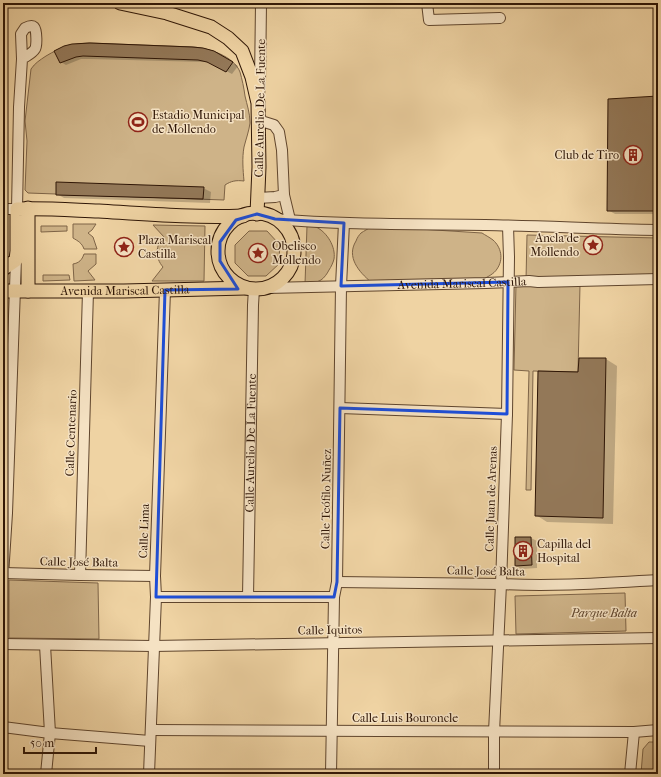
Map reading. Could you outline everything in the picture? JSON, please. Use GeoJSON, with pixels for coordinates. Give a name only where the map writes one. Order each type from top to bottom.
{"type":"FeatureCollection","features":[{"type":"Feature","properties":{"kind":"main road"},"geometry":{"type":"LineString","coordinates":[[120,3],[167,13],[211,27],[228,38],[242,51],[252,78],[258,103]]}},
{"type":"Feature","properties":{"kind":"main road","name":"Calle Aurelio De La Fuente"},"geometry":{"type":"LineString","coordinates":[[257,214],[259,160],[258,103]]}},
{"type":"Feature","properties":{"kind":"main road"},"geometry":{"type":"LineString","coordinates":[[22,209],[54,209],[225,217],[250,214],[269,216],[276,219],[286,229],[291,236],[294,247],[293,258],[288,271],[276,284],[256,288],[238,284],[230,278],[224,270],[220,261],[219,252],[223,233],[236,220],[243,216]]}},
{"type":"Feature","properties":{"kind":"main road"},"geometry":{"type":"LineString","coordinates":[[3,269],[16,260],[22,209]]}},
{"type":"Feature","properties":{"kind":"main road"},"geometry":{"type":"LineString","coordinates":[[22,209],[28,291]]}},
{"type":"Feature","properties":{"kind":"main road","name":"Avenida Mariscal Castilla"},"geometry":{"type":"LineString","coordinates":[[9,291],[256,288]]}},
{"type":"Feature","properties":{"kind":"street","name":"Calle Aurelio De La Fuente"},"geometry":{"type":"LineString","coordinates":[[258,103],[260,84],[261,3]]}},
{"type":"Feature","properties":{"kind":"street"},"geometry":{"type":"LineString","coordinates":[[427,3],[429,20],[500,18]]}},
{"type":"Feature","properties":{"kind":"street"},"geometry":{"type":"LineString","coordinates":[[3,209],[22,209],[19,114],[22,59]]}},
{"type":"Feature","properties":{"kind":"street"},"geometry":{"type":"LineString","coordinates":[[258,120],[274,126],[279,132],[282,150],[284,194],[290,220]]}},
{"type":"Feature","properties":{"kind":"street"},"geometry":{"type":"LineString","coordinates":[[258,198],[275,197],[284,194]]}},
{"type":"Feature","properties":{"kind":"street"},"geometry":{"type":"LineString","coordinates":[[276,219],[379,225],[508,226],[658,230]]}},
{"type":"Feature","properties":{"kind":"street","name":"Calle Teófilo Nuñez"},"geometry":{"type":"LineString","coordinates":[[331,774],[334,597],[338,582],[341,286],[344,223]]}},
{"type":"Feature","properties":{"kind":"street","name":"Calle Juan de Arenas"},"geometry":{"type":"LineString","coordinates":[[494,774],[494,732],[501,584],[506,414],[509,257],[508,226]]}},
{"type":"Feature","properties":{"kind":"street"},"geometry":{"type":"LineString","coordinates":[[3,576],[9,291],[16,260]]}},
{"type":"Feature","properties":{"kind":"street","name":"Avenida Mariscal Castilla"},"geometry":{"type":"LineString","coordinates":[[256,288],[658,279]]}},
{"type":"Feature","properties":{"kind":"street","name":"Calle Aurelio De La Fuente"},"geometry":{"type":"LineString","coordinates":[[248,597],[253,313],[256,288]]}},
{"type":"Feature","properties":{"kind":"street","name":"Calle Lima"},"geometry":{"type":"LineString","coordinates":[[148,774],[156,597],[155,576],[165,290]]}},
{"type":"Feature","properties":{"kind":"street","name":"Calle Centenario"},"geometry":{"type":"LineString","coordinates":[[80,575],[88,291]]}},
{"type":"Feature","properties":{"kind":"street"},"geometry":{"type":"LineString","coordinates":[[340,408],[506,414]]}},
{"type":"Feature","properties":{"kind":"street","name":"Calle José Balta"},"geometry":{"type":"LineString","coordinates":[[3,572],[155,576]]}},
{"type":"Feature","properties":{"kind":"street","name":"Calle José Balta"},"geometry":{"type":"LineString","coordinates":[[338,582],[519,585],[658,580]]}},
{"type":"Feature","properties":{"kind":"street"},"geometry":{"type":"LineString","coordinates":[[156,597],[334,597]]}},
{"type":"Feature","properties":{"kind":"street","name":"Calle Iquitos"},"geometry":{"type":"LineString","coordinates":[[3,644],[153,646],[658,638]]}},
{"type":"Feature","properties":{"kind":"street"},"geometry":{"type":"LineString","coordinates":[[45,645],[50,733],[46,774]]}},
{"type":"Feature","properties":{"kind":"street"},"geometry":{"type":"LineString","coordinates":[[3,727],[50,733],[150,741]]}},
{"type":"Feature","properties":{"kind":"street","name":"Calle Luis Bouroncle"},"geometry":{"type":"LineString","coordinates":[[151,730],[494,732],[634,732],[658,730]]}},
{"type":"Feature","properties":{"kind":"street"},"geometry":{"type":"LineString","coordinates":[[630,774],[634,732]]}},
{"type":"Feature","properties":{"kind":"highlighted area"},"geometry":{"type":"Polygon","coordinates":[[[257,214],[275,219],[344,223],[341,286],[508,282],[507,414],[340,408],[337,582],[334,597],[156,597],[165,290],[238,289],[220,261],[220,242],[236,220],[257,214]]]}},
{"type":"Feature","properties":{"kind":"green space","name":"Estadio Municipal de Mollendo"},"geometry":{"type":"Polygon","coordinates":[[[89,43],[193,47],[213,51],[232,61],[240,72],[250,119],[250,126],[243,151],[244,181],[234,181],[225,185],[224,200],[28,193],[25,190],[27,141],[25,121],[31,69],[40,60],[57,50],[66,46],[89,43]]]}},
{"type":"Feature","properties":{"kind":"green space"},"geometry":{"type":"Polygon","coordinates":[[[73,224],[96,224],[88,233],[93,237],[97,249],[84,249],[78,241],[73,238],[73,224]]]}},
{"type":"Feature","properties":{"kind":"green space"},"geometry":{"type":"Polygon","coordinates":[[[153,225],[205,226],[204,281],[152,281],[163,267],[157,256],[157,252],[159,244],[164,237],[153,225]]]}},
{"type":"Feature","properties":{"kind":"green space"},"geometry":{"type":"Polygon","coordinates":[[[41,226],[67,226],[67,231],[41,232],[41,226]]]}},
{"type":"Feature","properties":{"kind":"green space"},"geometry":{"type":"Polygon","coordinates":[[[307,226],[316,227],[324,232],[330,240],[334,250],[334,259],[332,265],[321,280],[305,284],[307,226]]]}},
{"type":"Feature","properties":{"kind":"green space"},"geometry":{"type":"Polygon","coordinates":[[[372,226],[482,233],[493,240],[498,246],[501,253],[499,265],[496,271],[482,280],[371,282],[358,269],[352,253],[353,247],[361,233],[372,226]]]}},
{"type":"Feature","properties":{"kind":"green space"},"geometry":{"type":"Polygon","coordinates":[[[249,231],[267,231],[279,244],[280,263],[266,276],[248,276],[235,263],[235,245],[249,231]]]}},
{"type":"Feature","properties":{"kind":"green space"},"geometry":{"type":"Polygon","coordinates":[[[527,235],[658,238],[658,276],[526,280],[527,235]]]}},
{"type":"Feature","properties":{"kind":"green space"},"geometry":{"type":"Polygon","coordinates":[[[84,254],[96,254],[96,264],[88,271],[95,280],[74,281],[73,264],[80,261],[84,254]]]}},
{"type":"Feature","properties":{"kind":"green space"},"geometry":{"type":"Polygon","coordinates":[[[43,275],[69,275],[70,280],[43,281],[43,275]]]}},
{"type":"Feature","properties":{"kind":"green space"},"geometry":{"type":"Polygon","coordinates":[[[516,284],[580,285],[578,372],[533,371],[531,490],[526,490],[529,371],[514,370],[516,284]]]}},
{"type":"Feature","properties":{"kind":"green space"},"geometry":{"type":"Polygon","coordinates":[[[9,580],[98,583],[99,639],[9,638],[9,580]]]}},
{"type":"Feature","properties":{"kind":"green space","name":"Parque Balta"},"geometry":{"type":"Polygon","coordinates":[[[625,593],[626,631],[516,634],[515,596],[625,593]]]}},
{"type":"Feature","properties":{"kind":"green space"},"geometry":{"type":"Polygon","coordinates":[[[649,742],[658,742],[658,774],[641,774],[643,749],[649,742]]]}},
{"type":"Feature","properties":{"kind":"building"},"geometry":{"type":"Polygon","coordinates":[[[90,43],[203,48],[214,51],[233,62],[226,72],[207,62],[198,60],[83,56],[60,63],[54,51],[72,44],[90,43]]]}},
{"type":"Feature","properties":{"kind":"building","name":"Club de Tiro"},"geometry":{"type":"Polygon","coordinates":[[[658,96],[658,211],[607,211],[608,99],[658,96]]]}},
{"type":"Feature","properties":{"kind":"building"},"geometry":{"type":"Polygon","coordinates":[[[56,182],[204,187],[203,199],[56,195],[56,182]]]}},
{"type":"Feature","properties":{"kind":"building"},"geometry":{"type":"Polygon","coordinates":[[[579,358],[606,358],[603,518],[535,516],[538,371],[578,372],[579,358]]]}},
{"type":"Feature","properties":{"kind":"building","name":"Capilla del Hospital"},"geometry":{"type":"Polygon","coordinates":[[[515,537],[531,537],[532,565],[515,566],[515,537]]]}},
{"type":"Feature","properties":{"kind":"place","name":"Estadio Municipal de Mollendo"},"geometry":{"type":"Point","coordinates":[138,122]}},
{"type":"Feature","properties":{"kind":"place","name":"Club de Tiro"},"geometry":{"type":"Point","coordinates":[633,155]}},
{"type":"Feature","properties":{"kind":"place","name":"Ancla de Mollendo"},"geometry":{"type":"Point","coordinates":[593,245]}},
{"type":"Feature","properties":{"kind":"place","name":"Plaza Mariscal Castilla"},"geometry":{"type":"Point","coordinates":[124,247]}},
{"type":"Feature","properties":{"kind":"place","name":"Obelisco Mollendo"},"geometry":{"type":"Point","coordinates":[258,253]}},
{"type":"Feature","properties":{"kind":"place","name":"Capilla del Hospital"},"geometry":{"type":"Point","coordinates":[523,551]}}]}
